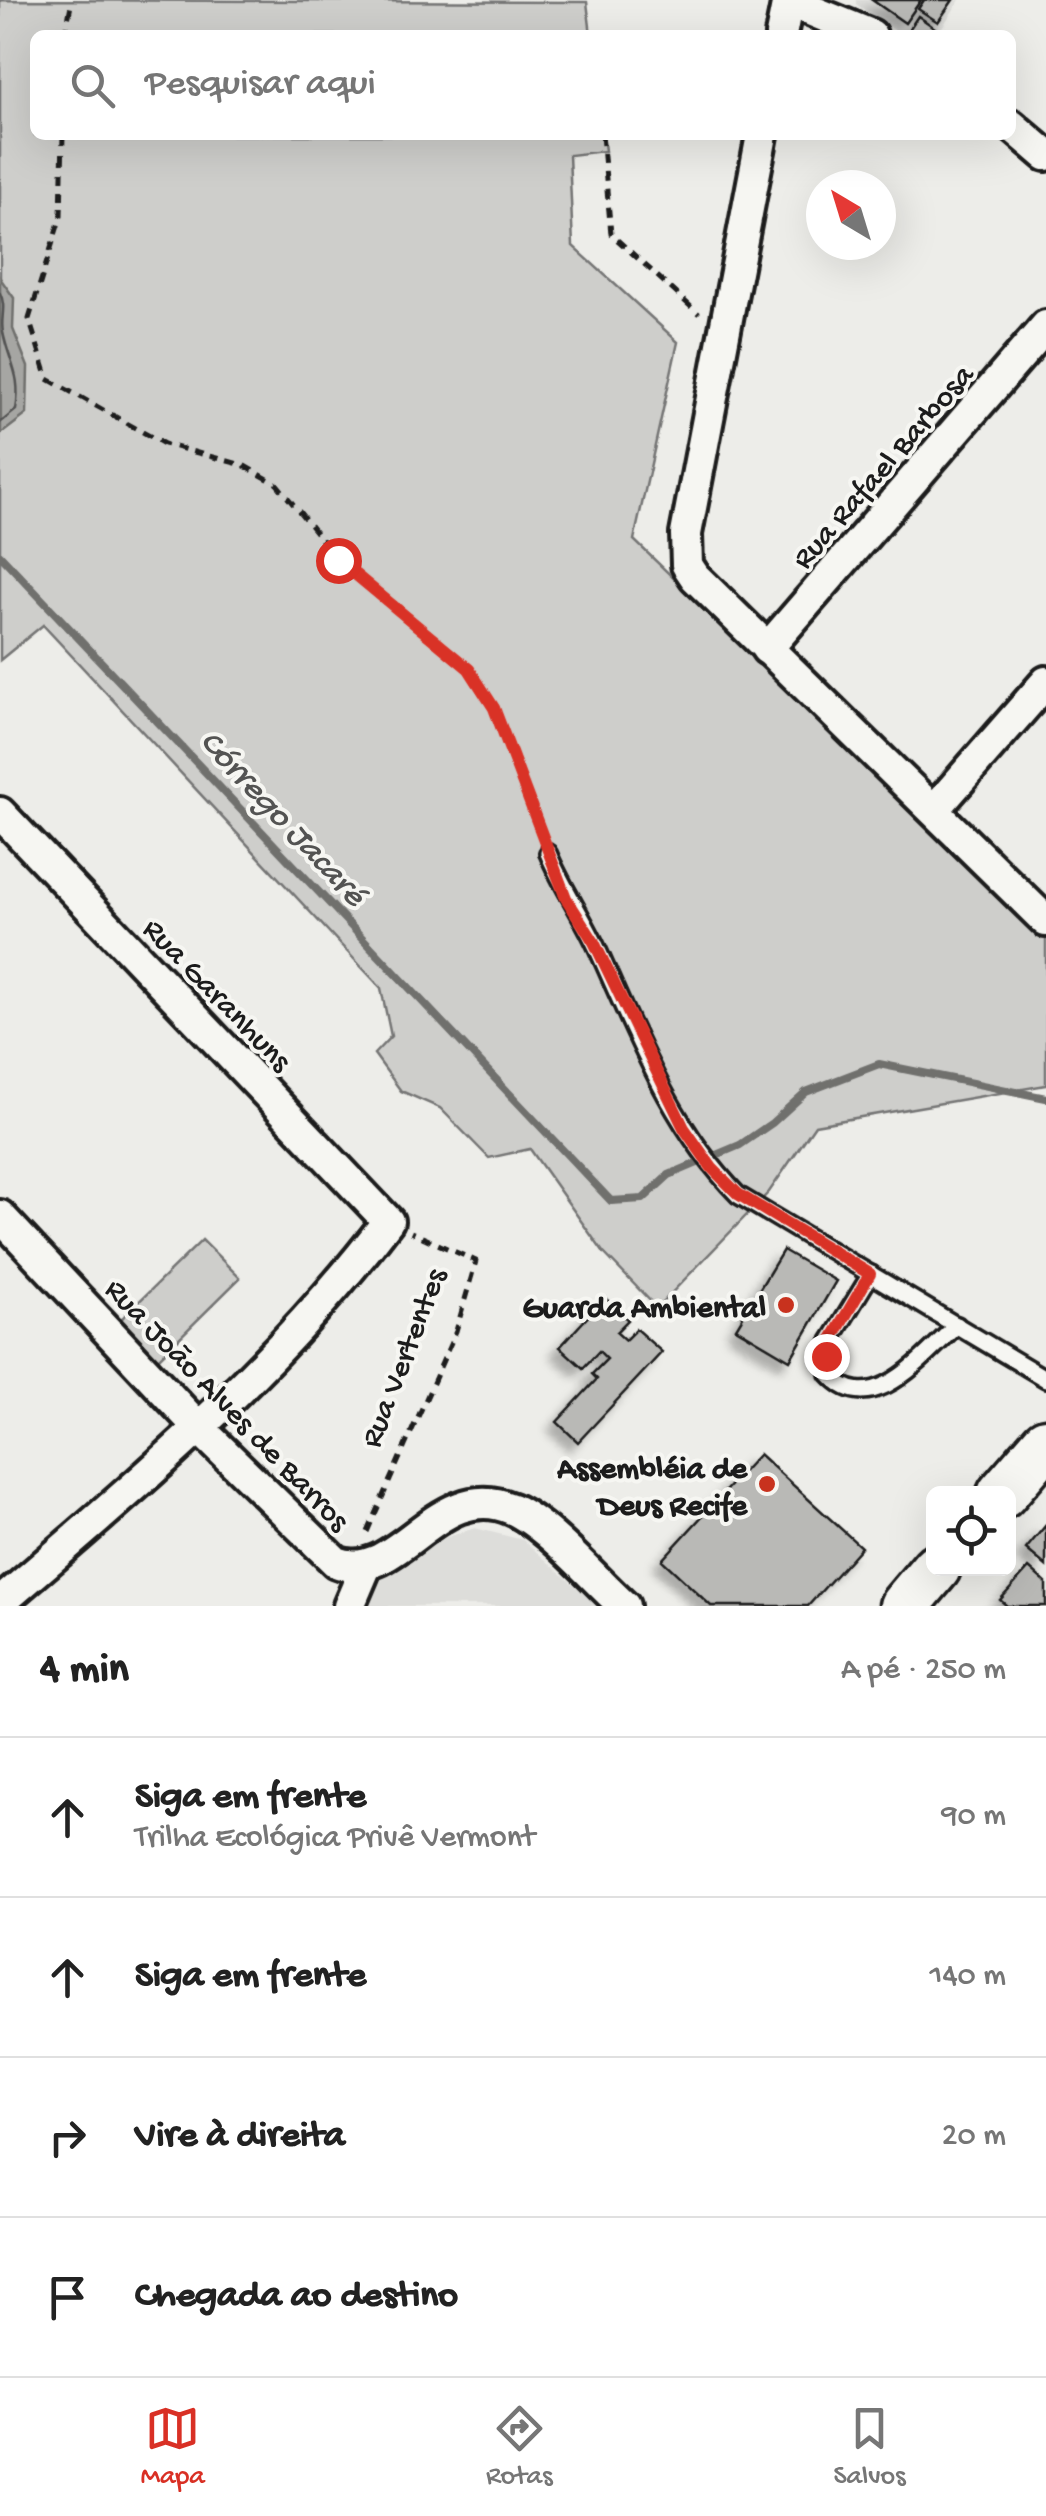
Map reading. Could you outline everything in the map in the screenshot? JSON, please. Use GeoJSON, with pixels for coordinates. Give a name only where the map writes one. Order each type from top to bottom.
{"type":"FeatureCollection","features":[{"type":"Feature","properties":{"kind":"main road"},"geometry":{"type":"LineString","coordinates":[[1009,1486],[1046,1442]]}},
{"type":"Feature","properties":{"kind":"main road"},"geometry":{"type":"LineString","coordinates":[[904,1606],[929,1576]]}},
{"type":"Feature","properties":{"kind":"street"},"geometry":{"type":"LineString","coordinates":[[782,30],[788,1],[859,30]]}},
{"type":"Feature","properties":{"kind":"street"},"geometry":{"type":"LineString","coordinates":[[1016,129],[1046,154]]}},
{"type":"Feature","properties":{"kind":"street"},"geometry":{"type":"LineString","coordinates":[[761,140],[685,549],[695,577],[1046,920]]}},
{"type":"Feature","properties":{"kind":"street","name":"Rua Rafael Barbosa"},"geometry":{"type":"LineString","coordinates":[[767,649],[1046,326]]}},
{"type":"Feature","properties":{"kind":"street"},"geometry":{"type":"LineString","coordinates":[[935,809],[1046,682]]}},
{"type":"Feature","properties":{"kind":"street","name":"Rua Garanhuns"},"geometry":{"type":"LineString","coordinates":[[0,813],[388,1221]]}},
{"type":"Feature","properties":{"kind":"street","name":"Rua João Alves de Barros"},"geometry":{"type":"LineString","coordinates":[[0,1216],[202,1430],[336,1562],[359,1566],[456,1506],[490,1503],[522,1514],[624,1606]]}},
{"type":"Feature","properties":{"kind":"street"},"geometry":{"type":"LineString","coordinates":[[0,1603],[202,1430],[350,1272],[388,1221]]}},
{"type":"Feature","properties":{"kind":"street"},"geometry":{"type":"LineString","coordinates":[[348,1606],[359,1566]]}},
{"type":"Feature","properties":{"kind":"lane"},"geometry":{"type":"LineString","coordinates":[[548,853],[566,898],[594,942],[637,1037],[712,1168],[738,1194],[1046,1379]]}},
{"type":"Feature","properties":{"kind":"lane"},"geometry":{"type":"LineString","coordinates":[[870,1274],[829,1344],[829,1374],[837,1383],[856,1393],[886,1385],[957,1326]]}},
{"type":"Feature","properties":{"kind":"path"},"geometry":{"type":"LineString","coordinates":[[66,30],[72,0]]}},
{"type":"Feature","properties":{"kind":"path"},"geometry":{"type":"LineString","coordinates":[[63,140],[61,216],[29,320],[48,379],[164,444],[243,466],[277,484],[338,560],[469,669],[494,708],[548,853]]}},
{"type":"Feature","properties":{"kind":"path"},"geometry":{"type":"LineString","coordinates":[[602,140],[611,234],[724,336]]}},
{"type":"Feature","properties":{"kind":"path","name":"Rua Vertentes"},"geometry":{"type":"LineString","coordinates":[[359,1566],[456,1331],[476,1261],[388,1221]]}},
{"type":"Feature","properties":{"kind":"shaded area"},"geometry":{"type":"Polygon","coordinates":[[[0,0],[587,2],[590,30],[30,30],[30,140],[604,140],[605,151],[569,155],[573,246],[678,342],[634,540],[1046,937],[1046,1085],[815,1125],[769,1192],[657,1308],[603,1252],[530,1149],[489,1158],[440,1108],[401,1091],[374,1054],[391,1036],[381,988],[43,625],[0,660],[0,0]]]}},
{"type":"Feature","properties":{"kind":"shaded area"},"geometry":{"type":"Polygon","coordinates":[[[856,0],[960,0],[940,30],[895,30],[856,4],[856,0]]]}},
{"type":"Feature","properties":{"kind":"shaded area"},"geometry":{"type":"Polygon","coordinates":[[[202,1240],[240,1278],[156,1361],[118,1322],[202,1240]]]}},
{"type":"Feature","properties":{"kind":"shaded area"},"geometry":{"type":"Polygon","coordinates":[[[475,1528],[523,1540],[598,1606],[349,1606],[353,1595],[410,1559],[447,1537],[475,1528]]]}},
{"type":"Feature","properties":{"kind":"water"},"geometry":{"type":"Polygon","coordinates":[[[0,278],[14,298],[13,329],[28,367],[27,414],[1,434],[0,278]]]}},
{"type":"Feature","properties":{"kind":"building"},"geometry":{"type":"Polygon","coordinates":[[[872,0],[921,0],[905,23],[872,0]]]}},
{"type":"Feature","properties":{"kind":"building"},"geometry":{"type":"Polygon","coordinates":[[[924,0],[953,0],[938,22],[918,9],[924,0]]]}},
{"type":"Feature","properties":{"kind":"building"},"geometry":{"type":"Polygon","coordinates":[[[918,16],[935,28],[934,30],[909,30],[918,16]]]}},
{"type":"Feature","properties":{"kind":"building","name":"Guarda Ambiental"},"geometry":{"type":"Polygon","coordinates":[[[783,1250],[836,1281],[790,1360],[736,1328],[783,1250]]]}},
{"type":"Feature","properties":{"kind":"building"},"geometry":{"type":"Polygon","coordinates":[[[605,1298],[628,1320],[616,1332],[625,1340],[636,1329],[662,1352],[578,1442],[557,1422],[597,1379],[592,1374],[607,1359],[599,1351],[583,1368],[560,1347],[605,1298]]]}},
{"type":"Feature","properties":{"kind":"building"},"geometry":{"type":"Polygon","coordinates":[[[759,1454],[861,1547],[808,1606],[711,1606],[662,1560],[759,1454]]]}},
{"type":"Feature","properties":{"kind":"building"},"geometry":{"type":"Polygon","coordinates":[[[1046,1525],[1046,1566],[1026,1549],[1046,1525]]]}},
{"type":"Feature","properties":{"kind":"building"},"geometry":{"type":"Polygon","coordinates":[[[1029,1568],[1046,1583],[1046,1606],[1007,1606],[1000,1600],[1029,1568]]]}},
{"type":"Feature","properties":{"kind":"waterway","name":"Córrego Jacaré"},"geometry":{"type":"LineString","coordinates":[[0,555],[611,1201],[643,1199],[669,1175],[740,1145],[806,1092],[879,1064],[1046,1098]]}},
{"type":"Feature","properties":{"kind":"place","name":"Guarda Ambiental"},"geometry":{"type":"Point","coordinates":[786,1305]}},
{"type":"Feature","properties":{"kind":"place","name":"Assembléia de Deus Recife"},"geometry":{"type":"Point","coordinates":[767,1484]}},
{"type":"Feature","properties":{"kind":"route"},"geometry":{"type":"LineString","coordinates":[[338,560],[469,669],[494,708],[566,898],[594,942],[684,1128],[712,1168],[738,1194],[870,1274],[829,1344],[826,1356]]}}]}
